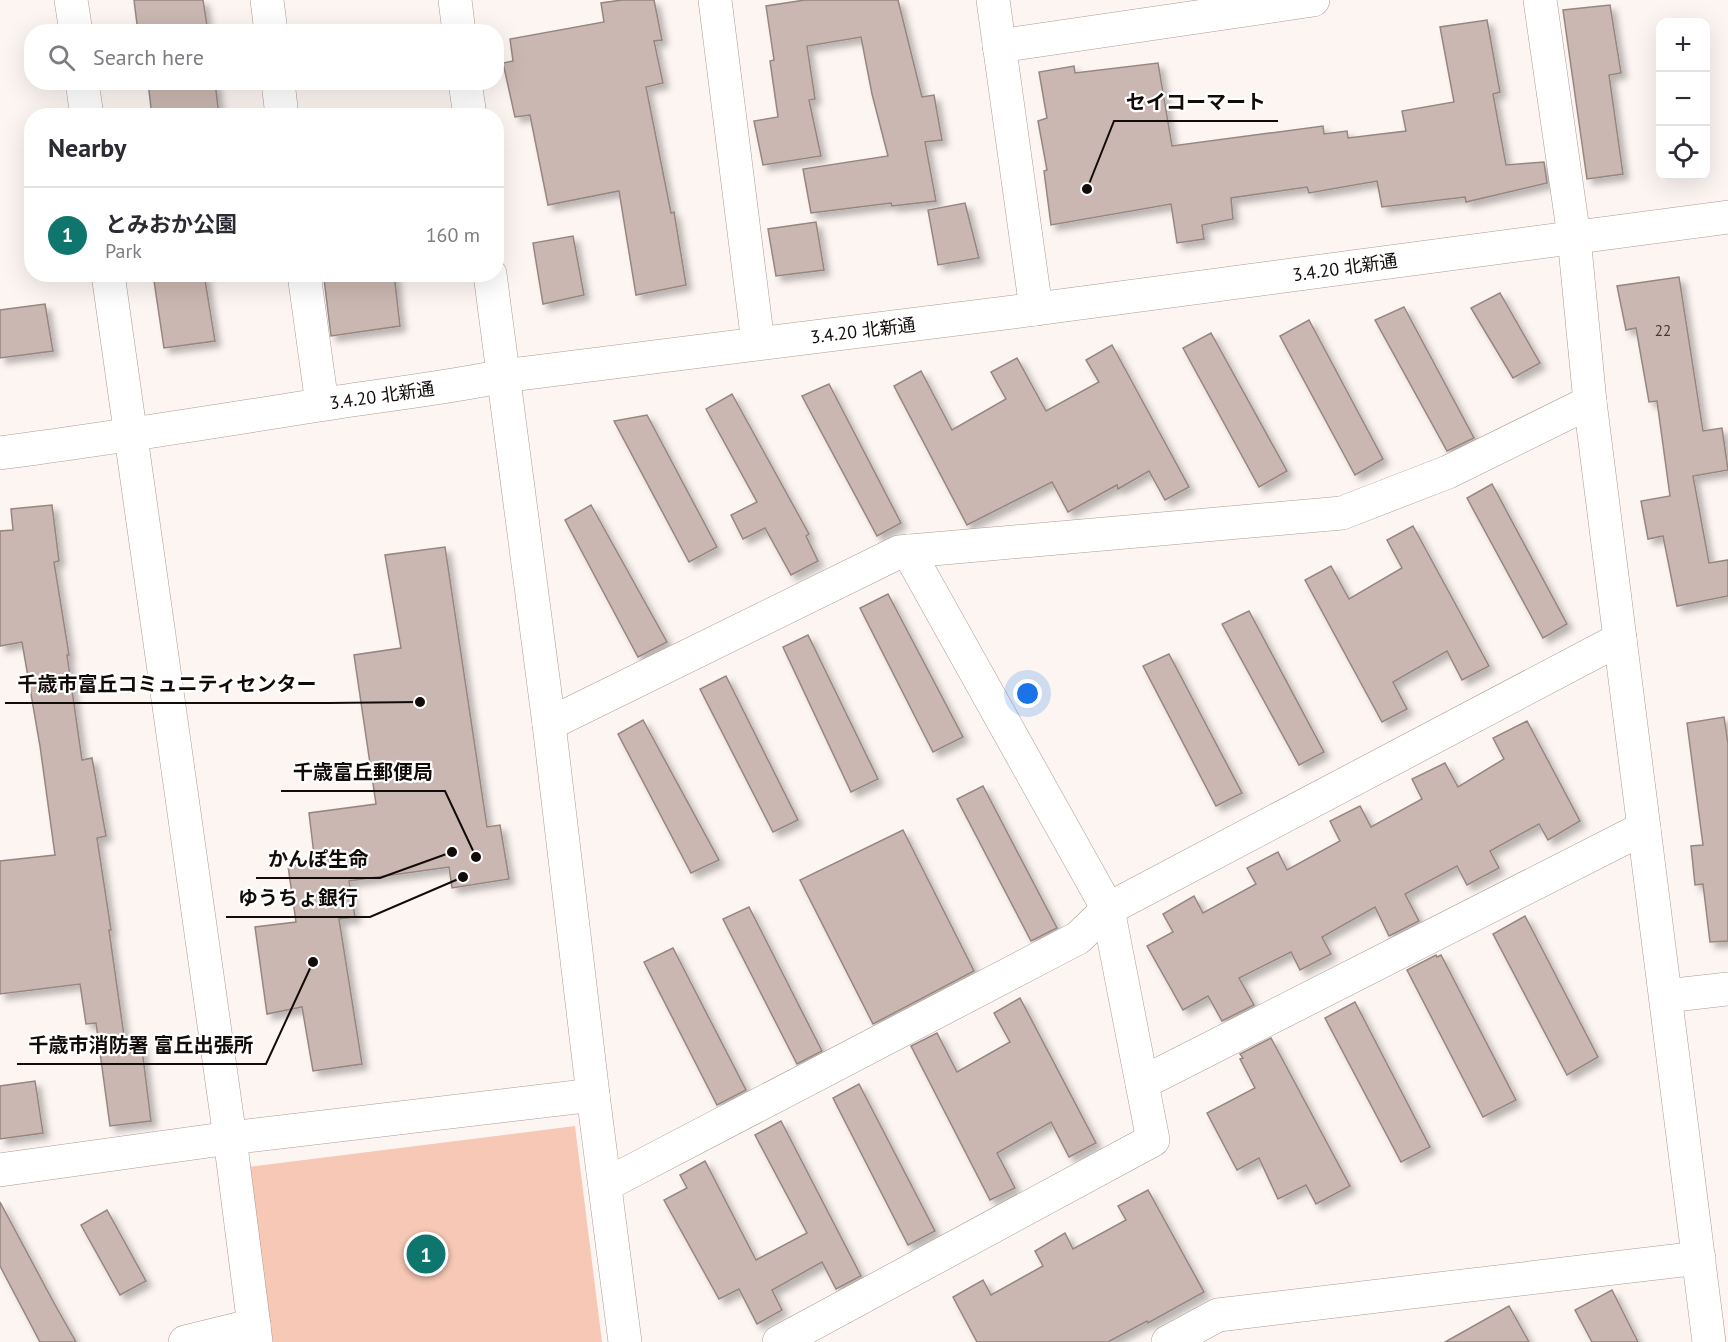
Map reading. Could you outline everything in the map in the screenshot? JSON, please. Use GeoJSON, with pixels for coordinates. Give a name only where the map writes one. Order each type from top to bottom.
{"type":"FeatureCollection","features":[{"type":"Feature","properties":{"kind":"street"},"geometry":{"type":"LineString","coordinates":[[71,0],[75,24]]}},
{"type":"Feature","properties":{"kind":"street"},"geometry":{"type":"LineString","coordinates":[[267,0],[270,24]]}},
{"type":"Feature","properties":{"kind":"street"},"geometry":{"type":"LineString","coordinates":[[455,0],[458,24]]}},
{"type":"Feature","properties":{"kind":"street"},"geometry":{"type":"LineString","coordinates":[[715,0],[758,344]]}},
{"type":"Feature","properties":{"kind":"street"},"geometry":{"type":"LineString","coordinates":[[993,0],[1036,309]]}},
{"type":"Feature","properties":{"kind":"street"},"geometry":{"type":"LineString","coordinates":[[999,46],[1313,0]]}},
{"type":"Feature","properties":{"kind":"street"},"geometry":{"type":"LineString","coordinates":[[1540,0],[1574,237],[1590,402],[1709,1342]]}},
{"type":"Feature","properties":{"kind":"street"},"geometry":{"type":"LineString","coordinates":[[83,90],[86,108]]}},
{"type":"Feature","properties":{"kind":"street"},"geometry":{"type":"LineString","coordinates":[[279,90],[281,108]]}},
{"type":"Feature","properties":{"kind":"street"},"geometry":{"type":"LineString","coordinates":[[466,90],[469,108]]}},
{"type":"Feature","properties":{"kind":"street","name":"3.4.20 北新通"},"geometry":{"type":"LineString","coordinates":[[0,453],[129,436],[322,404],[454,386],[503,376],[1036,309],[1728,217]]}},
{"type":"Feature","properties":{"kind":"street"},"geometry":{"type":"LineString","coordinates":[[109,282],[230,1138],[255,1334],[185,1342]]}},
{"type":"Feature","properties":{"kind":"street"},"geometry":{"type":"LineString","coordinates":[[305,282],[322,404]]}},
{"type":"Feature","properties":{"kind":"street"},"geometry":{"type":"LineString","coordinates":[[491,282],[549,724],[625,1342]]}},
{"type":"Feature","properties":{"kind":"street"},"geometry":{"type":"LineString","coordinates":[[549,724],[899,552],[1342,513],[1448,472],[1590,402]]}},
{"type":"Feature","properties":{"kind":"street"},"geometry":{"type":"LineString","coordinates":[[779,1342],[1153,1140],[1108,909],[909,552]]}},
{"type":"Feature","properties":{"kind":"street"},"geometry":{"type":"LineString","coordinates":[[605,1185],[1078,938],[1108,909],[1620,639]]}},
{"type":"Feature","properties":{"kind":"street"},"geometry":{"type":"LineString","coordinates":[[1142,1083],[1644,828]]}},
{"type":"Feature","properties":{"kind":"street"},"geometry":{"type":"LineString","coordinates":[[1665,996],[1728,989]]}},
{"type":"Feature","properties":{"kind":"street"},"geometry":{"type":"LineString","coordinates":[[0,1170],[230,1138],[593,1095]]}},
{"type":"Feature","properties":{"kind":"street"},"geometry":{"type":"LineString","coordinates":[[1168,1342],[1218,1316],[1699,1258]]}},
{"type":"Feature","properties":{"kind":"shaded area"},"geometry":{"type":"Polygon","coordinates":[[[575,1126],[602,1342],[272,1342],[248,1167],[575,1126]]]}},
{"type":"Feature","properties":{"kind":"building"},"geometry":{"type":"Polygon","coordinates":[[[134,0],[203,0],[207,24],[137,24],[134,0]]]}},
{"type":"Feature","properties":{"kind":"building"},"geometry":{"type":"Polygon","coordinates":[[[622,0],[654,0],[662,40],[654,41],[663,83],[646,87],[671,213],[674,212],[686,285],[636,295],[619,191],[548,205],[530,115],[515,117],[504,68],[504,63],[513,61],[510,39],[604,22],[601,3],[622,0]]]}},
{"type":"Feature","properties":{"kind":"building"},"geometry":{"type":"Polygon","coordinates":[[[805,0],[898,0],[922,97],[934,95],[942,140],[925,142],[936,201],[892,206],[891,203],[811,213],[803,169],[888,156],[872,94],[861,37],[807,46],[815,99],[809,100],[821,156],[763,165],[754,121],[778,117],[770,61],[774,60],[766,6],[805,0]]]}},
{"type":"Feature","properties":{"kind":"building"},"geometry":{"type":"Polygon","coordinates":[[[1610,5],[1621,73],[1609,75],[1623,174],[1587,179],[1563,10],[1610,5]]]}},
{"type":"Feature","properties":{"kind":"building"},"geometry":{"type":"Polygon","coordinates":[[[1487,20],[1500,92],[1493,94],[1506,165],[1544,162],[1547,183],[1466,202],[1465,197],[1382,207],[1377,181],[1309,193],[1307,187],[1231,198],[1233,219],[1202,225],[1204,239],[1177,243],[1171,204],[1051,225],[1044,171],[1047,170],[1038,121],[1047,118],[1039,72],[1074,66],[1075,73],[1158,63],[1172,146],[1323,126],[1324,134],[1347,131],[1348,138],[1406,131],[1402,111],[1454,102],[1440,27],[1487,20]]]}},
{"type":"Feature","properties":{"kind":"building"},"geometry":{"type":"Polygon","coordinates":[[[149,90],[216,90],[218,108],[151,108],[149,90]]]}},
{"type":"Feature","properties":{"kind":"building"},"geometry":{"type":"Polygon","coordinates":[[[965,203],[979,258],[938,265],[928,210],[965,203]]]}},
{"type":"Feature","properties":{"kind":"building"},"geometry":{"type":"Polygon","coordinates":[[[816,222],[824,270],[776,276],[768,229],[816,222]]]}},
{"type":"Feature","properties":{"kind":"building"},"geometry":{"type":"Polygon","coordinates":[[[573,236],[584,295],[543,304],[533,243],[573,236]]]}},
{"type":"Feature","properties":{"kind":"building"},"geometry":{"type":"Polygon","coordinates":[[[1679,277],[1703,431],[1722,428],[1728,470],[1693,476],[1709,563],[1728,560],[1728,596],[1677,606],[1663,536],[1648,539],[1641,501],[1670,496],[1657,401],[1649,402],[1636,328],[1626,330],[1617,286],[1679,277]]]}},
{"type":"Feature","properties":{"kind":"building"},"geometry":{"type":"Polygon","coordinates":[[[154,282],[205,282],[215,341],[164,348],[154,282]]]}},
{"type":"Feature","properties":{"kind":"building"},"geometry":{"type":"Polygon","coordinates":[[[324,282],[395,282],[400,326],[331,336],[324,282]]]}},
{"type":"Feature","properties":{"kind":"building"},"geometry":{"type":"Polygon","coordinates":[[[1500,293],[1540,363],[1513,378],[1471,308],[1500,293]]]}},
{"type":"Feature","properties":{"kind":"building"},"geometry":{"type":"Polygon","coordinates":[[[45,304],[53,351],[0,358],[0,310],[45,304]]]}},
{"type":"Feature","properties":{"kind":"building"},"geometry":{"type":"Polygon","coordinates":[[[1404,307],[1474,438],[1447,451],[1375,320],[1404,307]]]}},
{"type":"Feature","properties":{"kind":"building"},"geometry":{"type":"Polygon","coordinates":[[[1309,320],[1383,459],[1355,475],[1280,336],[1309,320]]]}},
{"type":"Feature","properties":{"kind":"building"},"geometry":{"type":"Polygon","coordinates":[[[1211,333],[1287,471],[1259,487],[1183,348],[1211,333]]]}},
{"type":"Feature","properties":{"kind":"building"},"geometry":{"type":"Polygon","coordinates":[[[1112,345],[1189,487],[1165,500],[1149,471],[1118,489],[1117,485],[1068,512],[1052,482],[967,525],[894,386],[921,371],[952,430],[1006,399],[991,372],[1017,358],[1046,411],[1099,382],[1086,360],[1112,345]]]}},
{"type":"Feature","properties":{"kind":"building"},"geometry":{"type":"Polygon","coordinates":[[[829,384],[901,523],[877,536],[802,396],[829,384]]]}},
{"type":"Feature","properties":{"kind":"building"},"geometry":{"type":"Polygon","coordinates":[[[732,394],[809,534],[806,536],[818,561],[791,575],[765,528],[743,539],[731,515],[757,502],[706,409],[732,394]]]}},
{"type":"Feature","properties":{"kind":"building"},"geometry":{"type":"Polygon","coordinates":[[[647,415],[717,547],[689,562],[614,421],[647,415]]]}},
{"type":"Feature","properties":{"kind":"building"},"geometry":{"type":"Polygon","coordinates":[[[1492,484],[1567,624],[1543,638],[1467,498],[1492,484]]]}},
{"type":"Feature","properties":{"kind":"building"},"geometry":{"type":"Polygon","coordinates":[[[52,505],[59,561],[54,562],[69,655],[67,655],[82,760],[92,758],[106,836],[97,838],[125,1043],[141,1041],[151,1121],[110,1126],[96,1023],[86,1024],[80,984],[0,994],[0,861],[55,855],[40,746],[22,642],[0,646],[0,531],[13,530],[11,509],[52,505]]]}},
{"type":"Feature","properties":{"kind":"building"},"geometry":{"type":"Polygon","coordinates":[[[591,505],[667,642],[638,657],[565,520],[591,505]]]}},
{"type":"Feature","properties":{"kind":"building"},"geometry":{"type":"Polygon","coordinates":[[[1413,526],[1489,666],[1462,680],[1447,651],[1393,682],[1407,709],[1382,722],[1305,580],[1331,566],[1349,599],[1402,568],[1387,540],[1413,526]]]}},
{"type":"Feature","properties":{"kind":"building"},"geometry":{"type":"Polygon","coordinates":[[[445,547],[487,827],[500,825],[509,879],[452,888],[449,867],[349,881],[355,917],[339,919],[362,1064],[313,1071],[302,1007],[267,1014],[255,927],[296,922],[288,866],[315,863],[309,813],[376,804],[354,655],[401,648],[385,555],[445,547]]]}},
{"type":"Feature","properties":{"kind":"building"},"geometry":{"type":"Polygon","coordinates":[[[888,594],[963,737],[933,752],[860,608],[888,594]]]}},
{"type":"Feature","properties":{"kind":"building"},"geometry":{"type":"Polygon","coordinates":[[[1249,611],[1324,752],[1299,765],[1222,624],[1249,611]]]}},
{"type":"Feature","properties":{"kind":"building"},"geometry":{"type":"Polygon","coordinates":[[[808,635],[878,779],[851,792],[783,647],[808,635]]]}},
{"type":"Feature","properties":{"kind":"building"},"geometry":{"type":"Polygon","coordinates":[[[1169,654],[1242,793],[1216,806],[1143,666],[1169,654]]]}},
{"type":"Feature","properties":{"kind":"building"},"geometry":{"type":"Polygon","coordinates":[[[726,676],[798,820],[773,832],[700,689],[726,676]]]}},
{"type":"Feature","properties":{"kind":"building"},"geometry":{"type":"Polygon","coordinates":[[[1724,717],[1728,744],[1728,941],[1710,942],[1703,884],[1695,885],[1691,846],[1703,845],[1687,723],[1724,717]]]}},
{"type":"Feature","properties":{"kind":"building"},"geometry":{"type":"Polygon","coordinates":[[[643,720],[719,860],[691,873],[618,734],[643,720]]]}},
{"type":"Feature","properties":{"kind":"building"},"geometry":{"type":"Polygon","coordinates":[[[1527,721],[1580,821],[1548,840],[1539,824],[1490,851],[1499,868],[1467,885],[1457,866],[1405,894],[1419,921],[1389,936],[1375,907],[1322,937],[1331,954],[1300,970],[1291,952],[1239,978],[1254,1005],[1222,1021],[1208,996],[1183,1010],[1147,946],[1173,932],[1163,914],[1194,896],[1203,913],[1256,884],[1247,868],[1278,852],[1287,870],[1340,841],[1330,821],[1360,806],[1371,827],[1422,799],[1412,779],[1445,763],[1458,787],[1504,759],[1493,738],[1527,721]]]}},
{"type":"Feature","properties":{"kind":"building"},"geometry":{"type":"Polygon","coordinates":[[[983,786],[1057,928],[1031,941],[957,799],[983,786]]]}},
{"type":"Feature","properties":{"kind":"building"},"geometry":{"type":"Polygon","coordinates":[[[903,830],[974,971],[873,1024],[800,880],[903,830]]]}},
{"type":"Feature","properties":{"kind":"building"},"geometry":{"type":"Polygon","coordinates":[[[749,907],[822,1051],[797,1064],[723,919],[749,907]]]}},
{"type":"Feature","properties":{"kind":"building"},"geometry":{"type":"Polygon","coordinates":[[[1525,916],[1598,1057],[1567,1075],[1493,934],[1525,916]]]}},
{"type":"Feature","properties":{"kind":"building"},"geometry":{"type":"Polygon","coordinates":[[[673,948],[746,1090],[717,1105],[644,962],[673,948]]]}},
{"type":"Feature","properties":{"kind":"building"},"geometry":{"type":"Polygon","coordinates":[[[1436,955],[1437,957],[1441,955],[1516,1100],[1483,1117],[1407,970],[1436,955]]]}},
{"type":"Feature","properties":{"kind":"building"},"geometry":{"type":"Polygon","coordinates":[[[1020,998],[1096,1143],[1069,1157],[1051,1122],[997,1153],[1015,1188],[990,1200],[911,1046],[937,1033],[957,1072],[1010,1042],[994,1013],[1020,998]]]}},
{"type":"Feature","properties":{"kind":"building"},"geometry":{"type":"Polygon","coordinates":[[[1355,1002],[1430,1147],[1401,1162],[1325,1018],[1355,1002]]]}},
{"type":"Feature","properties":{"kind":"building"},"geometry":{"type":"Polygon","coordinates":[[[1271,1038],[1350,1186],[1316,1204],[1306,1185],[1278,1199],[1259,1158],[1237,1170],[1207,1113],[1255,1088],[1240,1059],[1243,1058],[1240,1054],[1271,1038]]]}},
{"type":"Feature","properties":{"kind":"building"},"geometry":{"type":"Polygon","coordinates":[[[35,1081],[43,1133],[0,1139],[0,1086],[35,1081]]]}},
{"type":"Feature","properties":{"kind":"building"},"geometry":{"type":"Polygon","coordinates":[[[859,1084],[935,1231],[908,1245],[833,1098],[859,1084]]]}},
{"type":"Feature","properties":{"kind":"building"},"geometry":{"type":"Polygon","coordinates":[[[781,1121],[861,1276],[836,1289],[822,1262],[772,1290],[782,1310],[757,1324],[739,1289],[719,1299],[664,1200],[687,1188],[680,1175],[705,1161],[756,1260],[807,1233],[755,1135],[781,1121]]]}},
{"type":"Feature","properties":{"kind":"building"},"geometry":{"type":"Polygon","coordinates":[[[1148,1190],[1204,1292],[1108,1342],[977,1342],[953,1297],[983,1280],[991,1295],[1043,1266],[1035,1251],[1065,1233],[1073,1249],[1126,1220],[1118,1206],[1148,1190]]]}},
{"type":"Feature","properties":{"kind":"building"},"geometry":{"type":"Polygon","coordinates":[[[0,1202],[76,1342],[40,1342],[0,1266],[0,1202]]]}},
{"type":"Feature","properties":{"kind":"building"},"geometry":{"type":"Polygon","coordinates":[[[107,1210],[146,1281],[120,1295],[81,1225],[107,1210]]]}},
{"type":"Feature","properties":{"kind":"building"},"geometry":{"type":"Polygon","coordinates":[[[1612,1290],[1638,1342],[1592,1342],[1575,1310],[1612,1290]]]}},
{"type":"Feature","properties":{"kind":"building"},"geometry":{"type":"Polygon","coordinates":[[[1509,1306],[1529,1342],[1445,1342],[1509,1306]]]}},
{"type":"Feature","properties":{"kind":"place","name":"セイコーマート"},"geometry":{"type":"Point","coordinates":[1087,189]}},
{"type":"Feature","properties":{"kind":"place","name":"千歳市富丘コミュニティセンター"},"geometry":{"type":"Point","coordinates":[420,702]}},
{"type":"Feature","properties":{"kind":"place","name":"かんぽ生命"},"geometry":{"type":"Point","coordinates":[452,852]}},
{"type":"Feature","properties":{"kind":"place","name":"千歳富丘郵便局"},"geometry":{"type":"Point","coordinates":[476,857]}},
{"type":"Feature","properties":{"kind":"place","name":"ゆうちょ銀行"},"geometry":{"type":"Point","coordinates":[463,877]}},
{"type":"Feature","properties":{"kind":"place","name":"千歳市消防署 富丘出張所"},"geometry":{"type":"Point","coordinates":[313,962]}},
{"type":"Feature","properties":{"kind":"place","name":"とみおか公園"},"geometry":{"type":"Point","coordinates":[426,1254]}}]}
